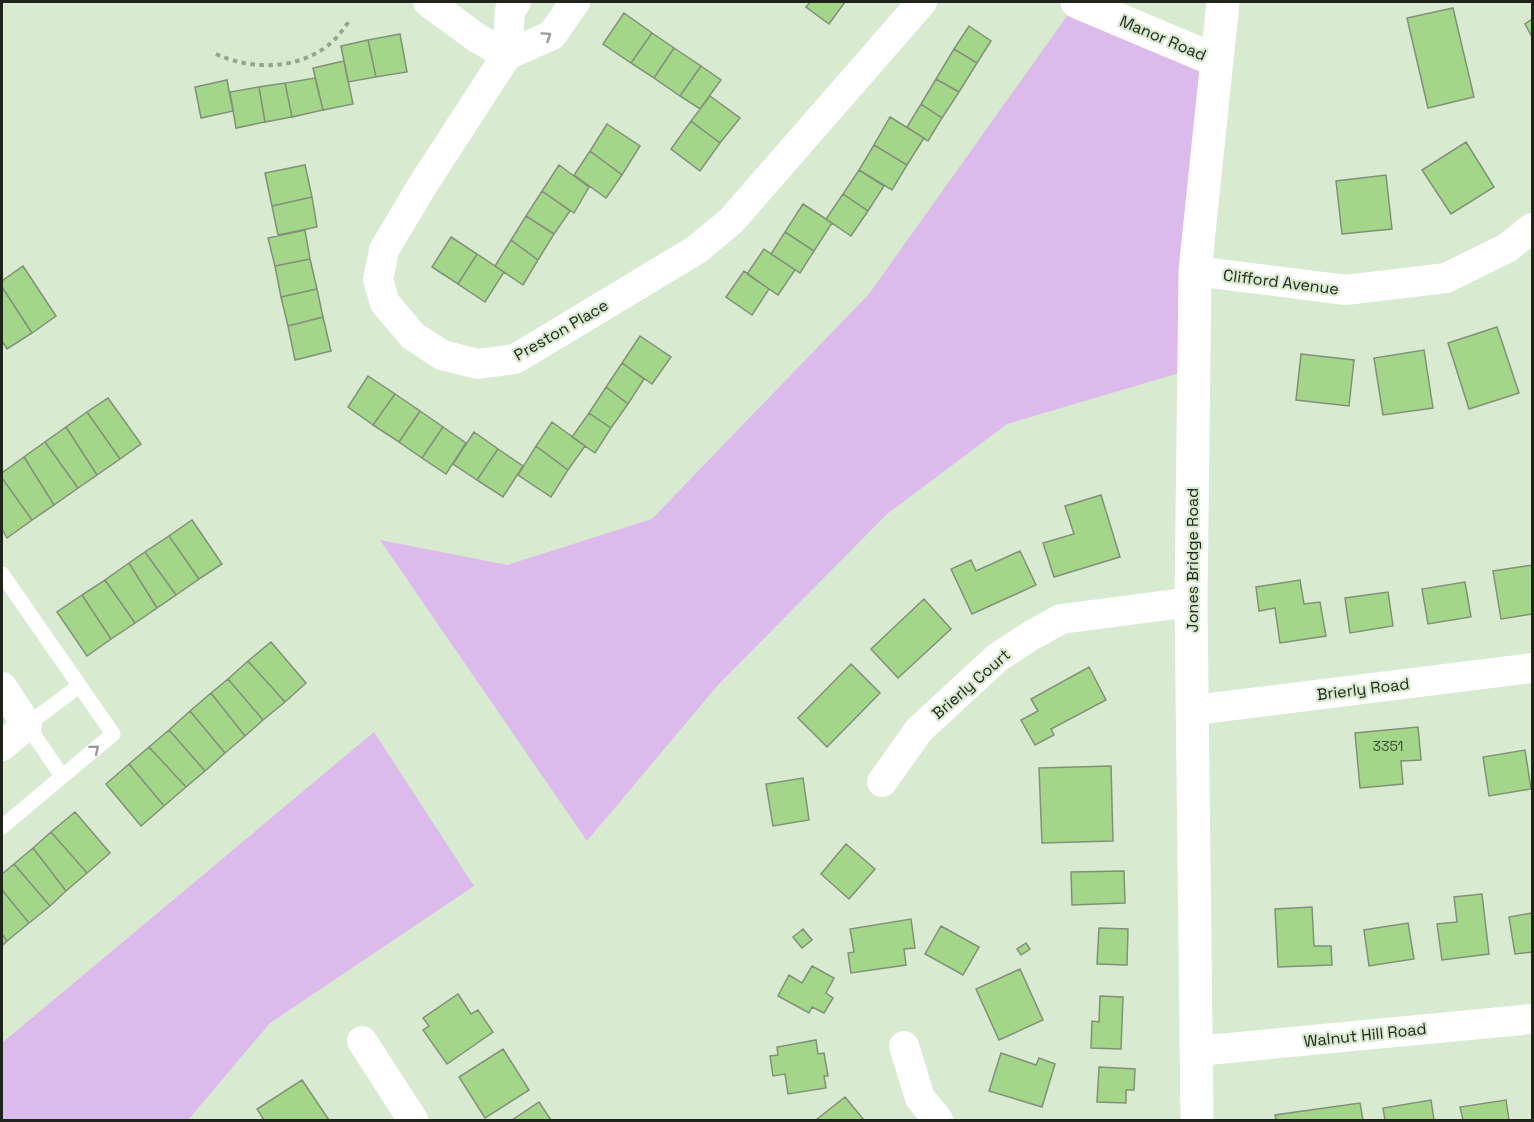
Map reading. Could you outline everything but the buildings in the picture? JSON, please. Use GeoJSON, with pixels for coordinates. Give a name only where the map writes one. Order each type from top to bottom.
{"type":"FeatureCollection","features":[{"type":"Feature","properties":{"kind":"main road","name":"Manor Road"},"geometry":{"type":"LineString","coordinates":[[1077,2],[1215,60]]}},
{"type":"Feature","properties":{"kind":"main road","name":"Jones Bridge Road"},"geometry":{"type":"LineString","coordinates":[[1197,1120],[1191,602],[1195,271],[1215,60],[1223,2]]}},
{"type":"Feature","properties":{"kind":"street"},"geometry":{"type":"LineString","coordinates":[[428,2],[477,38],[507,55],[552,35],[575,2]]}},
{"type":"Feature","properties":{"kind":"street","name":"Preston Place"},"geometry":{"type":"LineString","coordinates":[[516,2],[510,10],[507,55],[389,241],[384,250],[378,280],[385,303],[413,336],[442,355],[478,364],[515,359],[696,250],[731,221],[922,2]]}},
{"type":"Feature","properties":{"kind":"street","name":"Clifford Avenue"},"geometry":{"type":"LineString","coordinates":[[1195,271],[1346,290],[1446,278],[1507,248],[1533,228]]}},
{"type":"Feature","properties":{"kind":"street","name":"Brierly Court"},"geometry":{"type":"LineString","coordinates":[[882,782],[919,730],[998,657],[1032,635],[1061,619],[1191,602]]}},
{"type":"Feature","properties":{"kind":"street","name":"Brierly Road"},"geometry":{"type":"LineString","coordinates":[[1194,710],[1533,668]]}},
{"type":"Feature","properties":{"kind":"street"},"geometry":{"type":"LineString","coordinates":[[2,687],[27,725],[2,746]]}},
{"type":"Feature","properties":{"kind":"street","name":"Walnut Hill Road"},"geometry":{"type":"LineString","coordinates":[[1197,1051],[1533,1019]]}},
{"type":"Feature","properties":{"kind":"street"},"geometry":{"type":"LineString","coordinates":[[362,1041],[413,1120]]}},
{"type":"Feature","properties":{"kind":"street"},"geometry":{"type":"LineString","coordinates":[[904,1046],[920,1098],[938,1120]]}},
{"type":"Feature","properties":{"kind":"lane"},"geometry":{"type":"LineString","coordinates":[[2,574],[113,734],[2,827]]}},
{"type":"Feature","properties":{"kind":"lane"},"geometry":{"type":"LineString","coordinates":[[62,776],[27,725],[79,686]]}},
{"type":"Feature","properties":{"kind":"path"},"geometry":{"type":"LineString","coordinates":[[216,54],[226,59],[273,66],[305,58],[332,42],[351,19]]}},
{"type":"Feature","properties":{"kind":"shaded area"},"geometry":{"type":"Polygon","coordinates":[[[1077,2],[1215,60],[1193,369],[1007,424],[887,514],[717,686],[587,841],[380,540],[507,565],[652,519],[869,294],[1077,2]]]}},
{"type":"Feature","properties":{"kind":"shaded area"},"geometry":{"type":"Polygon","coordinates":[[[374,732],[474,886],[270,1023],[188,1120],[2,1120],[2,1043],[374,732]]]}}]}
